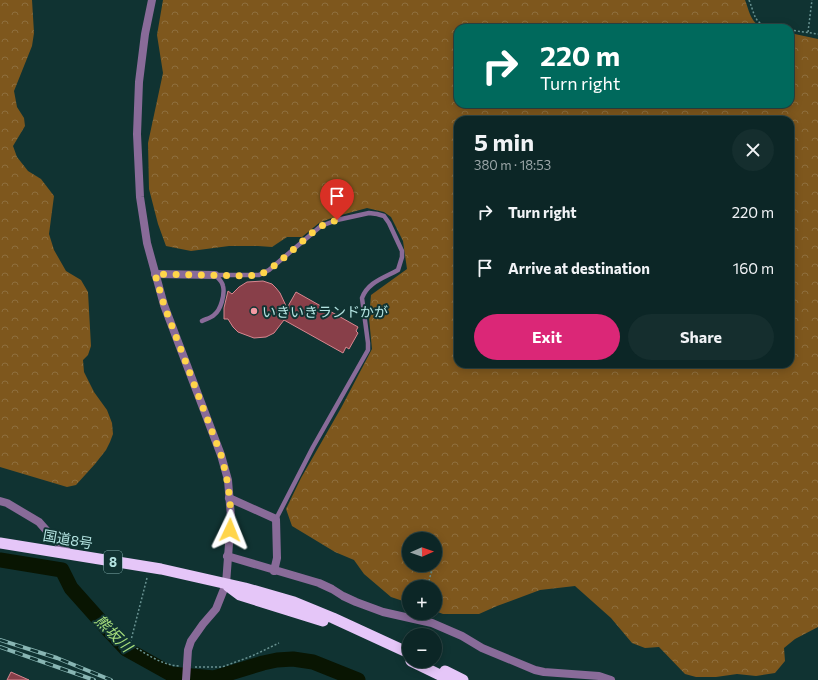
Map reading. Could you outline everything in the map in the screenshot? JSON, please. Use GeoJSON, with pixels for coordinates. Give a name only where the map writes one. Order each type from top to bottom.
{"type":"FeatureCollection","features":[{"type":"Feature","properties":{"kind":"highway","name":"国道8号"},"geometry":{"type":"LineString","coordinates":[[0,543],[161,569],[245,588],[294,602],[402,650]]}},
{"type":"Feature","properties":{"kind":"highway","name":"国道8号"},"geometry":{"type":"LineString","coordinates":[[226,584],[240,595],[341,628],[402,657]]}},
{"type":"Feature","properties":{"kind":"highway","name":"国道8号"},"geometry":{"type":"LineString","coordinates":[[425,668],[450,680]]}},
{"type":"Feature","properties":{"kind":"highway"},"geometry":{"type":"LineString","coordinates":[[439,668],[463,680]]}},
{"type":"Feature","properties":{"kind":"street"},"geometry":{"type":"LineString","coordinates":[[152,0],[145,34],[139,82],[137,134],[140,197],[147,243],[164,305],[221,455],[228,480],[231,517],[226,584],[216,609],[191,640],[188,650],[186,680]]}},
{"type":"Feature","properties":{"kind":"street"},"geometry":{"type":"LineString","coordinates":[[155,274],[215,275]]}},
{"type":"Feature","properties":{"kind":"street"},"geometry":{"type":"LineString","coordinates":[[229,498],[276,519],[277,558],[274,571]]}},
{"type":"Feature","properties":{"kind":"street"},"geometry":{"type":"LineString","coordinates":[[0,502],[7,503],[39,522],[70,554]]}},
{"type":"Feature","properties":{"kind":"street"},"geometry":{"type":"LineString","coordinates":[[227,556],[318,583],[376,610],[402,614]]}},
{"type":"Feature","properties":{"kind":"street"},"geometry":{"type":"LineString","coordinates":[[427,620],[462,636],[482,648],[535,670],[599,676],[610,680]]}},
{"type":"Feature","properties":{"kind":"lane"},"geometry":{"type":"LineString","coordinates":[[215,275],[259,275],[269,270],[321,226],[337,220],[369,213],[384,216],[389,223],[402,251],[402,257],[398,270],[370,285],[365,291],[362,298],[368,350],[310,453],[276,519]]}},
{"type":"Feature","properties":{"kind":"lane"},"geometry":{"type":"LineString","coordinates":[[202,321],[214,315],[220,307],[223,297],[223,287],[215,275]]}},
{"type":"Feature","properties":{"kind":"path"},"geometry":{"type":"LineString","coordinates":[[749,0],[757,22],[761,24]]}},
{"type":"Feature","properties":{"kind":"path"},"geometry":{"type":"LineString","coordinates":[[808,32],[812,0]]}},
{"type":"Feature","properties":{"kind":"path"},"geometry":{"type":"LineString","coordinates":[[794,30],[818,34]]}},
{"type":"Feature","properties":{"kind":"green space"},"geometry":{"type":"Polygon","coordinates":[[[0,0],[32,0],[34,33],[32,46],[14,91],[17,107],[24,118],[25,126],[13,146],[17,157],[28,171],[41,179],[54,196],[49,234],[54,250],[66,271],[81,280],[88,292],[91,346],[88,355],[83,360],[84,372],[94,392],[107,410],[112,423],[113,434],[106,450],[76,485],[67,487],[0,467],[0,0]]]}},
{"type":"Feature","properties":{"kind":"green space"},"geometry":{"type":"Polygon","coordinates":[[[163,0],[745,0],[752,18],[757,24],[454,24],[454,108],[794,108],[794,34],[818,39],[818,627],[795,639],[784,648],[785,661],[775,673],[756,676],[737,674],[716,677],[696,677],[685,674],[659,647],[645,648],[632,643],[611,618],[575,586],[540,590],[479,614],[443,614],[442,580],[402,580],[402,601],[391,597],[364,574],[354,560],[335,552],[292,526],[286,509],[301,478],[341,408],[372,349],[369,318],[371,295],[407,269],[403,241],[391,217],[384,212],[367,208],[334,217],[319,223],[302,237],[287,237],[272,247],[229,246],[191,251],[166,246],[158,224],[149,189],[148,143],[163,73],[157,35],[163,0]]]}},
{"type":"Feature","properties":{"kind":"building"},"geometry":{"type":"Polygon","coordinates":[[[263,281],[272,284],[276,288],[287,308],[296,292],[358,327],[356,331],[358,333],[349,349],[346,347],[343,353],[284,320],[274,333],[266,337],[254,338],[238,332],[228,319],[224,319],[224,308],[228,291],[232,294],[247,282],[263,281]]]}},
{"type":"Feature","properties":{"kind":"building"},"geometry":{"type":"Polygon","coordinates":[[[11,672],[29,680],[7,680],[11,672]]]}},
{"type":"Feature","properties":{"kind":"waterway","name":"熊坂川"},"geometry":{"type":"LineString","coordinates":[[0,560],[62,570],[71,588],[126,649],[171,674],[214,678],[263,663],[293,659],[313,662],[358,680]]}},
{"type":"Feature","properties":{"kind":"railway"},"geometry":{"type":"LineString","coordinates":[[0,640],[57,658],[111,680]]}},
{"type":"Feature","properties":{"kind":"railway"},"geometry":{"type":"LineString","coordinates":[[0,647],[94,680]]}},
{"type":"Feature","properties":{"kind":"place","name":"いきいきランドかが"},"geometry":{"type":"Point","coordinates":[254,311]}},
{"type":"Feature","properties":{"kind":"route"},"geometry":{"type":"LineString","coordinates":[[230,530],[231,517],[228,480],[221,455],[164,305],[155,274],[230,276],[259,275],[269,270],[321,226],[337,220]]}}]}
